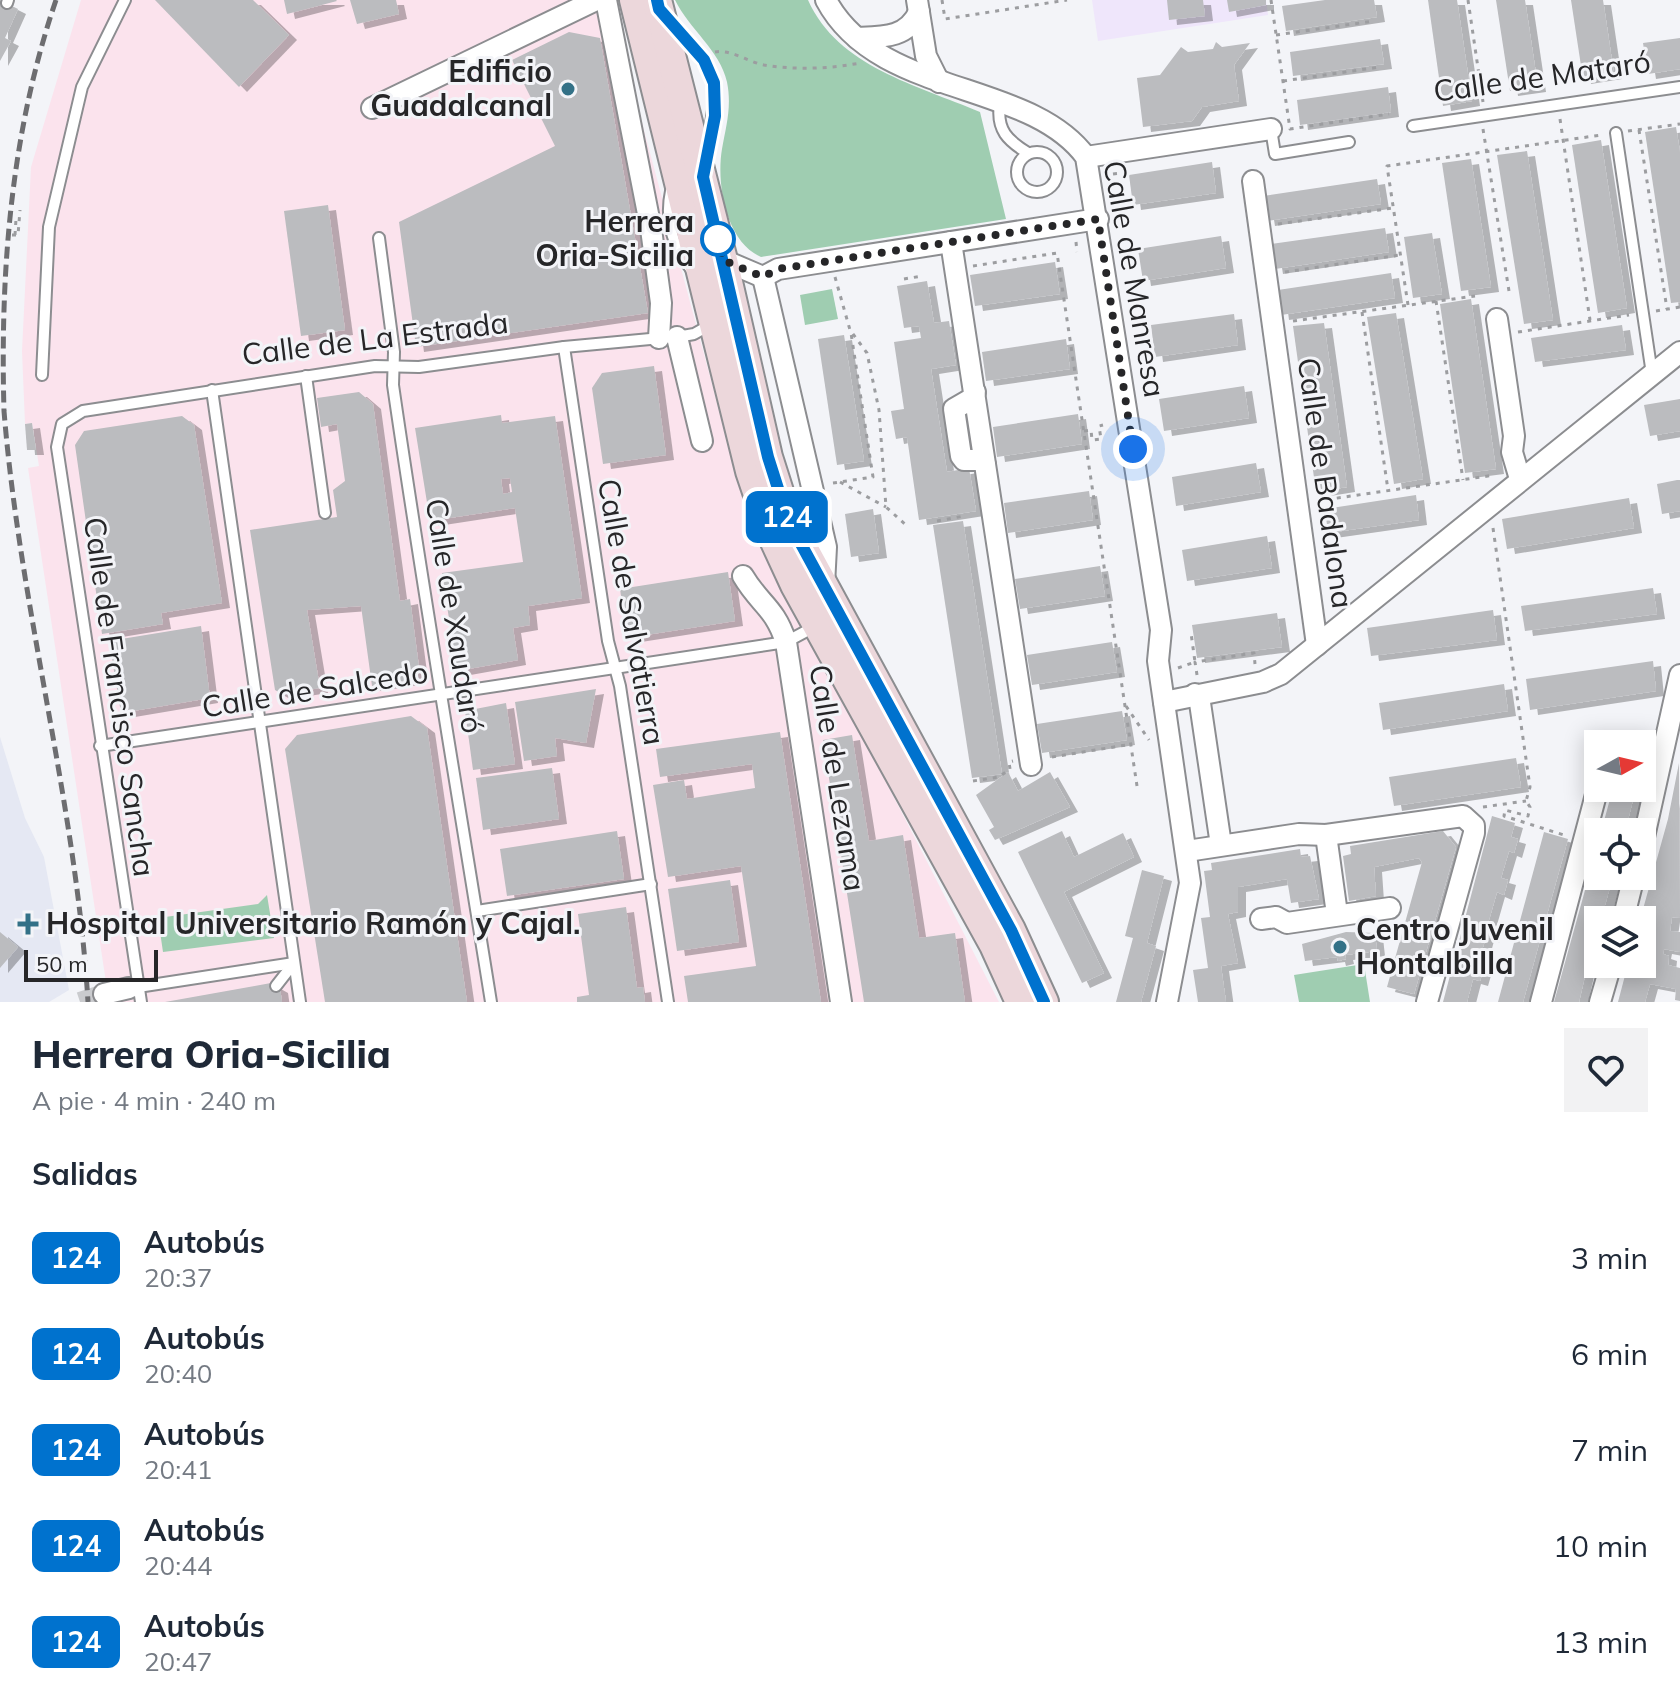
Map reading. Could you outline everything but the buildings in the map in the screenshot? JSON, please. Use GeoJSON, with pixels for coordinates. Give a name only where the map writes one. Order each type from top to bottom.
{"type":"FeatureCollection","features":[{"type":"Feature","properties":{"kind":"main road"},"geometry":{"type":"LineString","coordinates":[[650,3],[674,153],[759,502],[783,561],[994,945],[1020,1002]]}},
{"type":"Feature","properties":{"kind":"main road"},"geometry":{"type":"LineString","coordinates":[[650,3],[703,177],[777,488],[800,549],[1011,930],[1044,1002]]}},
{"type":"Feature","properties":{"kind":"street"},"geometry":{"type":"LineString","coordinates":[[372,108],[596,0]]}},
{"type":"Feature","properties":{"kind":"street"},"geometry":{"type":"LineString","coordinates":[[606,0],[651,229],[668,338],[702,441]]}},
{"type":"Feature","properties":{"kind":"street","name":"Calle de Manresa"},"geometry":{"type":"LineString","coordinates":[[826,0],[843,26],[875,51],[939,82],[1058,126],[1086,157],[1161,630],[1158,661],[1187,851],[1190,883],[1167,1002]]}},
{"type":"Feature","properties":{"kind":"street"},"geometry":{"type":"LineString","coordinates":[[857,38],[907,30],[918,6]]}},
{"type":"Feature","properties":{"kind":"street"},"geometry":{"type":"LineString","coordinates":[[918,6],[926,56],[939,82]]}},
{"type":"Feature","properties":{"kind":"street"},"geometry":{"type":"LineString","coordinates":[[1086,157],[1271,129]]}},
{"type":"Feature","properties":{"kind":"street"},"geometry":{"type":"LineString","coordinates":[[1253,181],[1273,326]]}},
{"type":"Feature","properties":{"kind":"street"},"geometry":{"type":"LineString","coordinates":[[763,277],[778,269],[1098,219]]}},
{"type":"Feature","properties":{"kind":"street"},"geometry":{"type":"LineString","coordinates":[[951,242],[1027,762]]}},
{"type":"Feature","properties":{"kind":"street"},"geometry":{"type":"LineString","coordinates":[[723,260],[763,277]]}},
{"type":"Feature","properties":{"kind":"street"},"geometry":{"type":"LineString","coordinates":[[763,277],[826,547],[824,591],[817,626]]}},
{"type":"Feature","properties":{"kind":"street"},"geometry":{"type":"LineString","coordinates":[[1497,319],[1514,436],[1511,477]]}},
{"type":"Feature","properties":{"kind":"street","name":"Calle de Badalona"},"geometry":{"type":"LineString","coordinates":[[1273,326],[1317,645]]}},
{"type":"Feature","properties":{"kind":"street","name":"Calle de Badalona"},"geometry":{"type":"LineString","coordinates":[[1164,702],[1197,688],[1263,682],[1281,674],[1511,477],[1680,352]]}},
{"type":"Feature","properties":{"kind":"street","name":"Calle de Lezama"},"geometry":{"type":"LineString","coordinates":[[743,576],[753,593],[773,609],[786,642],[841,1002]]}},
{"type":"Feature","properties":{"kind":"street"},"geometry":{"type":"LineString","coordinates":[[1648,818],[1680,675]]}},
{"type":"Feature","properties":{"kind":"street"},"geometry":{"type":"LineString","coordinates":[[1197,688],[1221,845]]}},
{"type":"Feature","properties":{"kind":"street"},"geometry":{"type":"LineString","coordinates":[[1656,747],[1665,744]]}},
{"type":"Feature","properties":{"kind":"street"},"geometry":{"type":"LineString","coordinates":[[1541,1002],[1594,802]]}},
{"type":"Feature","properties":{"kind":"street"},"geometry":{"type":"LineString","coordinates":[[1187,851],[1299,834],[1326,835],[1463,816],[1474,826],[1427,1002]]}},
{"type":"Feature","properties":{"kind":"street"},"geometry":{"type":"LineString","coordinates":[[1326,835],[1337,914]]}},
{"type":"Feature","properties":{"kind":"street"},"geometry":{"type":"LineString","coordinates":[[1261,919],[1276,917],[1287,923],[1390,908]]}},
{"type":"Feature","properties":{"kind":"street"},"geometry":{"type":"LineString","coordinates":[[1600,1002],[1607,978]]}},
{"type":"Feature","properties":{"kind":"street"},"geometry":{"type":"LineString","coordinates":[[104,994],[136,992]]}},
{"type":"Feature","properties":{"kind":"lane"},"geometry":{"type":"LineString","coordinates":[[42,375],[49,227],[82,87],[125,0]]}},
{"type":"Feature","properties":{"kind":"lane","name":"Calle de Mataró"},"geometry":{"type":"LineString","coordinates":[[1413,126],[1680,87]]}},
{"type":"Feature","properties":{"kind":"lane"},"geometry":{"type":"LineString","coordinates":[[1000,104],[999,123],[1004,137],[1028,153],[1041,152],[1053,159],[1056,178],[1048,189],[1036,192],[1019,182],[1019,162],[1028,153]]}},
{"type":"Feature","properties":{"kind":"lane"},"geometry":{"type":"LineString","coordinates":[[1271,129],[1275,154],[1349,142]]}},
{"type":"Feature","properties":{"kind":"lane"},"geometry":{"type":"LineString","coordinates":[[1616,133],[1652,374]]}},
{"type":"Feature","properties":{"kind":"lane","name":"Calle de Xaudaró"},"geometry":{"type":"LineString","coordinates":[[379,238],[394,366],[393,385],[491,1002]]}},
{"type":"Feature","properties":{"kind":"lane","name":"Calle de La Estrada"},"geometry":{"type":"LineString","coordinates":[[83,411],[306,376],[394,366],[419,367],[564,347],[668,338],[694,334],[715,323]]}},
{"type":"Feature","properties":{"kind":"lane","name":"Calle de Salvatierra"},"geometry":{"type":"LineString","coordinates":[[564,347],[608,641],[651,884],[668,1002]]}},
{"type":"Feature","properties":{"kind":"lane"},"geometry":{"type":"LineString","coordinates":[[306,376],[325,513]]}},
{"type":"Feature","properties":{"kind":"lane"},"geometry":{"type":"LineString","coordinates":[[212,390],[300,1002]]}},
{"type":"Feature","properties":{"kind":"lane","name":"Calle de Francisco Sancha"},"geometry":{"type":"LineString","coordinates":[[83,411],[62,424],[57,447],[136,992]]}},
{"type":"Feature","properties":{"kind":"lane","name":"Calle de Salcedo"},"geometry":{"type":"LineString","coordinates":[[100,746],[786,642],[817,626]]}},
{"type":"Feature","properties":{"kind":"lane"},"geometry":{"type":"LineString","coordinates":[[477,911],[651,884]]}},
{"type":"Feature","properties":{"kind":"lane"},"geometry":{"type":"LineString","coordinates":[[276,986],[294,963]]}},
{"type":"Feature","properties":{"kind":"lane"},"geometry":{"type":"LineString","coordinates":[[136,992],[294,963]]}},
{"type":"Feature","properties":{"kind":"path"},"geometry":{"type":"LineString","coordinates":[[942,0],[945,19],[1067,0]]}},
{"type":"Feature","properties":{"kind":"path"},"geometry":{"type":"LineString","coordinates":[[1271,0],[1290,129],[1389,114]]}},
{"type":"Feature","properties":{"kind":"path"},"geometry":{"type":"LineString","coordinates":[[1468,0],[1509,291]]}},
{"type":"Feature","properties":{"kind":"path"},"geometry":{"type":"LineString","coordinates":[[1276,35],[1374,21]]}},
{"type":"Feature","properties":{"kind":"path"},"geometry":{"type":"LineString","coordinates":[[711,54],[722,51],[760,64],[791,68],[855,64],[867,60]]}},
{"type":"Feature","properties":{"kind":"path"},"geometry":{"type":"LineString","coordinates":[[1283,81],[1380,67]]}},
{"type":"Feature","properties":{"kind":"path"},"geometry":{"type":"LineString","coordinates":[[1558,106],[1590,320]]}},
{"type":"Feature","properties":{"kind":"path"},"geometry":{"type":"LineString","coordinates":[[1408,305],[1387,166],[1680,124]]}},
{"type":"Feature","properties":{"kind":"path"},"geometry":{"type":"LineString","coordinates":[[1639,130],[1667,309]]}},
{"type":"Feature","properties":{"kind":"path"},"geometry":{"type":"LineString","coordinates":[[1113,174],[1122,173]]}},
{"type":"Feature","properties":{"kind":"path"},"geometry":{"type":"LineString","coordinates":[[1259,227],[1393,208]]}},
{"type":"Feature","properties":{"kind":"path"},"geometry":{"type":"LineString","coordinates":[[16,219],[14,235],[20,210]]}},
{"type":"Feature","properties":{"kind":"path"},"geometry":{"type":"LineString","coordinates":[[1076,242],[1077,252]]}},
{"type":"Feature","properties":{"kind":"path"},"geometry":{"type":"LineString","coordinates":[[966,268],[1057,253],[1137,786]]}},
{"type":"Feature","properties":{"kind":"path"},"geometry":{"type":"LineString","coordinates":[[1266,274],[1400,255]]}},
{"type":"Feature","properties":{"kind":"path"},"geometry":{"type":"LineString","coordinates":[[904,279],[922,276]]}},
{"type":"Feature","properties":{"kind":"path"},"geometry":{"type":"LineString","coordinates":[[833,483],[873,477],[850,330],[836,284]]}},
{"type":"Feature","properties":{"kind":"path"},"geometry":{"type":"LineString","coordinates":[[1273,326],[1475,296]]}},
{"type":"Feature","properties":{"kind":"path"},"geometry":{"type":"LineString","coordinates":[[1436,301],[1463,481]]}},
{"type":"Feature","properties":{"kind":"path"},"geometry":{"type":"LineString","coordinates":[[1516,332],[1680,307]]}},
{"type":"Feature","properties":{"kind":"path"},"geometry":{"type":"LineString","coordinates":[[1362,312],[1388,491]]}},
{"type":"Feature","properties":{"kind":"path"},"geometry":{"type":"LineString","coordinates":[[850,330],[867,353],[879,410],[886,507]]}},
{"type":"Feature","properties":{"kind":"path"},"geometry":{"type":"LineString","coordinates":[[1084,431],[1091,430],[1092,440],[1101,439],[1099,426],[1103,425]]}},
{"type":"Feature","properties":{"kind":"path"},"geometry":{"type":"LineString","coordinates":[[1297,503],[1511,477]]}},
{"type":"Feature","properties":{"kind":"path"},"geometry":{"type":"LineString","coordinates":[[839,482],[886,507],[907,526]]}},
{"type":"Feature","properties":{"kind":"path"},"geometry":{"type":"LineString","coordinates":[[1491,515],[1530,787],[1526,801],[1530,807],[1528,816],[1505,810],[1504,816],[1564,835]]}},
{"type":"Feature","properties":{"kind":"path"},"geometry":{"type":"LineString","coordinates":[[937,521],[964,516]]}},
{"type":"Feature","properties":{"kind":"path"},"geometry":{"type":"LineString","coordinates":[[1191,633],[1197,688]]}},
{"type":"Feature","properties":{"kind":"path"},"geometry":{"type":"LineString","coordinates":[[1170,670],[1195,662],[1254,653],[1257,672]]}},
{"type":"Feature","properties":{"kind":"path"},"geometry":{"type":"LineString","coordinates":[[1125,704],[1150,742]]}},
{"type":"Feature","properties":{"kind":"path"},"geometry":{"type":"LineString","coordinates":[[1052,757],[1126,745]]}},
{"type":"Feature","properties":{"kind":"path"},"geometry":{"type":"LineString","coordinates":[[973,781],[999,777],[1010,769],[1009,762],[1027,762]]}},
{"type":"Feature","properties":{"kind":"path"},"geometry":{"type":"LineString","coordinates":[[1477,810],[1526,801]]}},
{"type":"Feature","properties":{"kind":"shaded area"},"geometry":{"type":"Polygon","coordinates":[[[81,0],[609,0],[745,507],[999,1002],[109,1002],[28,468],[39,466],[32,423],[25,424],[22,351],[31,167],[81,0]]]}},
{"type":"Feature","properties":{"kind":"shaded area"},"geometry":{"type":"Polygon","coordinates":[[[1092,0],[1266,0],[1268,15],[1098,41],[1092,0]]]}},
{"type":"Feature","properties":{"kind":"shaded area","name":"Hospital Universitario Ramón y Cajal."},"geometry":{"type":"Polygon","coordinates":[[[0,737],[25,818],[44,857],[69,990],[49,1002],[0,1002],[0,737]]]}},
{"type":"Feature","properties":{"kind":"green space"},"geometry":{"type":"Polygon","coordinates":[[[675,0],[808,0],[821,23],[859,58],[906,82],[980,112],[1006,219],[761,257],[739,239],[722,195],[721,163],[729,108],[723,70],[675,0]]]}},
{"type":"Feature","properties":{"kind":"green space"},"geometry":{"type":"Polygon","coordinates":[[[832,289],[838,319],[805,325],[800,295],[832,289]]]}},
{"type":"Feature","properties":{"kind":"green space"},"geometry":{"type":"Polygon","coordinates":[[[267,895],[274,938],[163,952],[158,918],[258,904],[267,895]]]}},
{"type":"Feature","properties":{"kind":"green space"},"geometry":{"type":"Polygon","coordinates":[[[1364,964],[1370,1002],[1299,1002],[1294,975],[1364,964]]]}},
{"type":"Feature","properties":{"kind":"tunnel"},"geometry":{"type":"LineString","coordinates":[[80,1002],[104,994]]}},
{"type":"Feature","properties":{"kind":"railway"},"geometry":{"type":"LineString","coordinates":[[56,0],[28,100],[12,202],[4,306],[4,411],[22,559],[72,854],[88,1002]]}},
{"type":"Feature","properties":{"kind":"bus line","name":"124"},"geometry":{"type":"LineString","coordinates":[[657,0],[659,9],[704,60],[714,83],[717,98],[715,116],[705,153],[703,177],[768,457],[788,520],[800,549],[1027,960],[1044,1002]]}},
{"type":"Feature","properties":{"kind":"place","name":"Edificio Guadalcanal"},"geometry":{"type":"Point","coordinates":[568,89]}},
{"type":"Feature","properties":{"kind":"place","name":"Herrera Oria-Sicilia"},"geometry":{"type":"Point","coordinates":[718,239]}},
{"type":"Feature","properties":{"kind":"place","name":"Hospital Universitario Ramón y Cajal."},"geometry":{"type":"Point","coordinates":[28,924]}},
{"type":"Feature","properties":{"kind":"place","name":"Centro Juvenil Hontalbilla"},"geometry":{"type":"Point","coordinates":[1340,947]}},
{"type":"Feature","properties":{"kind":"route"},"geometry":{"type":"LineString","coordinates":[[718,239],[716,232],[723,260],[763,277],[778,269],[1098,219],[1133,449]]}}]}
